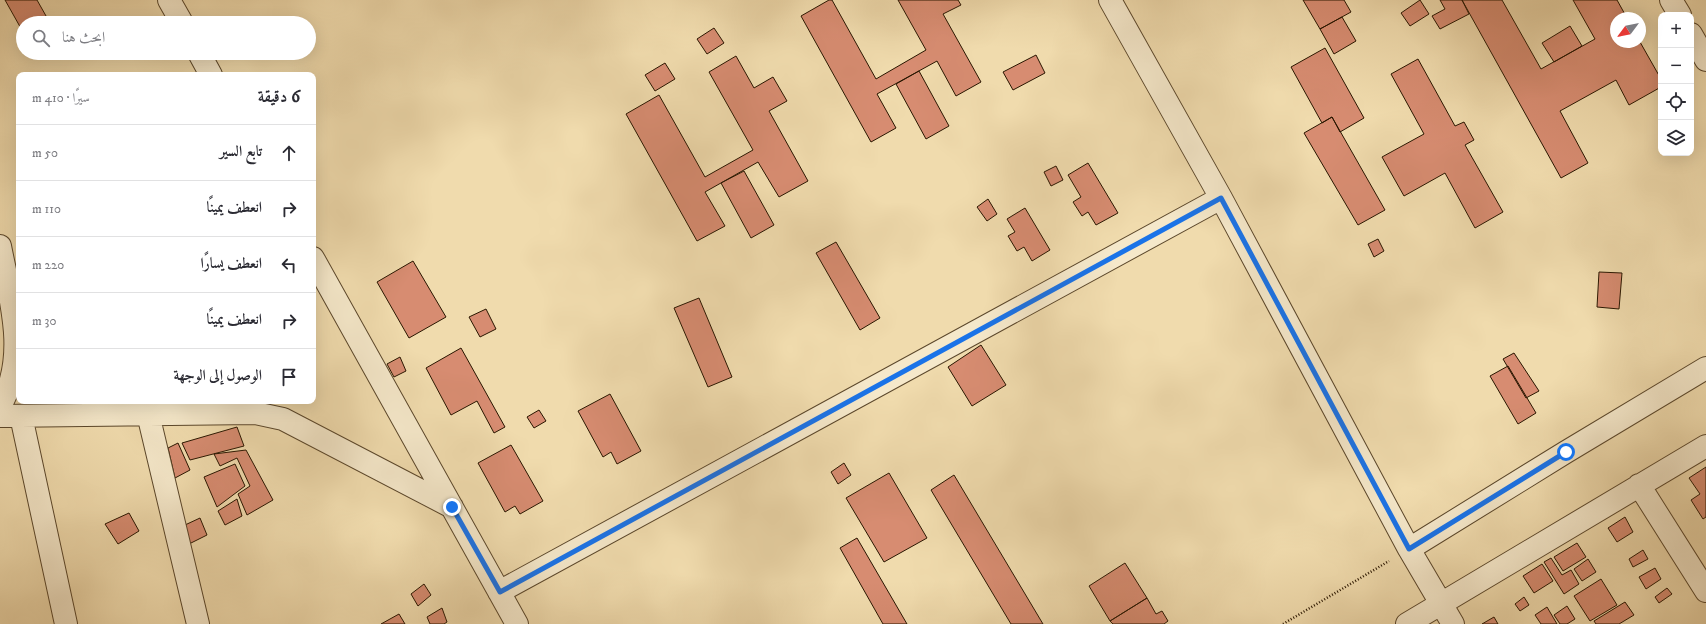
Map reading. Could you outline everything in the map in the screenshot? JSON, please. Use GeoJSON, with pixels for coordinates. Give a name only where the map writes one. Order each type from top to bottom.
{"type":"FeatureCollection","features":[{"type":"Feature","properties":{"kind":"street"},"geometry":{"type":"LineString","coordinates":[[169,0],[178,16]]}},
{"type":"Feature","properties":{"kind":"street"},"geometry":{"type":"LineString","coordinates":[[1110,0],[1221,198],[1409,549],[1453,624]]}},
{"type":"Feature","properties":{"kind":"street"},"geometry":{"type":"LineString","coordinates":[[1671,0],[1678,12]]}},
{"type":"Feature","properties":{"kind":"street"},"geometry":{"type":"LineString","coordinates":[[1694,39],[1706,60]]}},
{"type":"Feature","properties":{"kind":"street"},"geometry":{"type":"LineString","coordinates":[[203,60],[209,72]]}},
{"type":"Feature","properties":{"kind":"street"},"geometry":{"type":"LineString","coordinates":[[500,592],[1221,198]]}},
{"type":"Feature","properties":{"kind":"street"},"geometry":{"type":"LineString","coordinates":[[0,246],[16,339],[14,367],[8,393],[0,406]]}},
{"type":"Feature","properties":{"kind":"street"},"geometry":{"type":"LineString","coordinates":[[316,263],[517,624]]}},
{"type":"Feature","properties":{"kind":"street"},"geometry":{"type":"LineString","coordinates":[[1409,549],[1706,368]]}},
{"type":"Feature","properties":{"kind":"street"},"geometry":{"type":"LineString","coordinates":[[66,624],[10,416],[255,413],[283,420],[452,507]]}},
{"type":"Feature","properties":{"kind":"street"},"geometry":{"type":"LineString","coordinates":[[148,414],[198,624]]}},
{"type":"Feature","properties":{"kind":"street"},"geometry":{"type":"LineString","coordinates":[[1407,624],[1706,446]]}},
{"type":"Feature","properties":{"kind":"street"},"geometry":{"type":"LineString","coordinates":[[1639,485],[1706,591]]}},
{"type":"Feature","properties":{"kind":"path"},"geometry":{"type":"LineString","coordinates":[[1283,624],[1409,549]]}},
{"type":"Feature","properties":{"kind":"building"},"geometry":{"type":"Polygon","coordinates":[[[5,0],[37,0],[46,16],[16,16],[16,20],[5,0]]]}},
{"type":"Feature","properties":{"kind":"building"},"geometry":{"type":"Polygon","coordinates":[[[829,0],[832,0],[876,79],[926,50],[898,0],[958,0],[961,5],[943,14],[981,82],[956,96],[937,61],[877,94],[896,128],[871,142],[801,16],[829,0]]]}},
{"type":"Feature","properties":{"kind":"building"},"geometry":{"type":"Polygon","coordinates":[[[1303,0],[1344,0],[1351,12],[1320,29],[1303,0]]]}},
{"type":"Feature","properties":{"kind":"building"},"geometry":{"type":"Polygon","coordinates":[[[1420,0],[1429,14],[1410,26],[1401,13],[1420,0]]]}},
{"type":"Feature","properties":{"kind":"building"},"geometry":{"type":"Polygon","coordinates":[[[1440,0],[1462,0],[1469,14],[1440,29],[1432,16],[1445,9],[1440,0]]]}},
{"type":"Feature","properties":{"kind":"building"},"geometry":{"type":"Polygon","coordinates":[[[1462,0],[1502,0],[1541,69],[1595,39],[1573,0],[1617,0],[1624,12],[1610,12],[1610,48],[1643,48],[1658,74],[1658,89],[1629,105],[1616,80],[1560,111],[1588,163],[1561,178],[1462,0]]]}},
{"type":"Feature","properties":{"kind":"building"},"geometry":{"type":"Polygon","coordinates":[[[1342,17],[1356,41],[1334,54],[1320,29],[1342,17]]]}},
{"type":"Feature","properties":{"kind":"building"},"geometry":{"type":"Polygon","coordinates":[[[1570,26],[1582,46],[1554,62],[1542,43],[1570,26]]]}},
{"type":"Feature","properties":{"kind":"building"},"geometry":{"type":"Polygon","coordinates":[[[714,28],[724,43],[707,54],[697,39],[714,28]]]}},
{"type":"Feature","properties":{"kind":"building"},"geometry":{"type":"Polygon","coordinates":[[[1325,48],[1364,118],[1340,132],[1332,117],[1322,123],[1291,67],[1325,48]]]}},
{"type":"Feature","properties":{"kind":"building"},"geometry":{"type":"Polygon","coordinates":[[[1036,55],[1045,73],[1013,90],[1003,72],[1036,55]]]}},
{"type":"Feature","properties":{"kind":"building"},"geometry":{"type":"Polygon","coordinates":[[[736,56],[754,88],[773,77],[787,101],[769,111],[808,181],[779,197],[758,162],[705,192],[725,226],[697,241],[626,114],[659,95],[705,177],[753,150],[709,72],[736,56]]]}},
{"type":"Feature","properties":{"kind":"building"},"geometry":{"type":"Polygon","coordinates":[[[1418,59],[1455,126],[1464,122],[1474,140],[1465,145],[1503,212],[1475,228],[1445,173],[1404,196],[1382,157],[1424,134],[1391,74],[1418,59]]]}},
{"type":"Feature","properties":{"kind":"building"},"geometry":{"type":"Polygon","coordinates":[[[665,63],[675,79],[655,91],[645,75],[665,63]]]}},
{"type":"Feature","properties":{"kind":"building"},"geometry":{"type":"Polygon","coordinates":[[[919,71],[949,126],[926,139],[896,84],[919,71]]]}},
{"type":"Feature","properties":{"kind":"building"},"geometry":{"type":"Polygon","coordinates":[[[1332,117],[1385,210],[1358,225],[1304,133],[1332,117]]]}},
{"type":"Feature","properties":{"kind":"building"},"geometry":{"type":"Polygon","coordinates":[[[1088,163],[1118,213],[1096,225],[1088,212],[1082,216],[1073,202],[1081,197],[1068,175],[1088,163]]]}},
{"type":"Feature","properties":{"kind":"building"},"geometry":{"type":"Polygon","coordinates":[[[1056,166],[1063,180],[1051,186],[1044,172],[1056,166]]]}},
{"type":"Feature","properties":{"kind":"building"},"geometry":{"type":"Polygon","coordinates":[[[744,171],[774,225],[751,238],[721,183],[744,171]]]}},
{"type":"Feature","properties":{"kind":"building"},"geometry":{"type":"Polygon","coordinates":[[[988,199],[997,214],[987,221],[977,207],[988,199]]]}},
{"type":"Feature","properties":{"kind":"building"},"geometry":{"type":"Polygon","coordinates":[[[1025,208],[1050,250],[1032,261],[1024,247],[1017,251],[1008,236],[1015,232],[1007,219],[1025,208]]]}},
{"type":"Feature","properties":{"kind":"building"},"geometry":{"type":"Polygon","coordinates":[[[1378,239],[1384,251],[1374,257],[1368,244],[1378,239]]]}},
{"type":"Feature","properties":{"kind":"building"},"geometry":{"type":"Polygon","coordinates":[[[836,242],[880,318],[860,330],[816,253],[836,242]]]}},
{"type":"Feature","properties":{"kind":"building"},"geometry":{"type":"Polygon","coordinates":[[[413,261],[446,317],[409,338],[377,282],[413,261]]]}},
{"type":"Feature","properties":{"kind":"building"},"geometry":{"type":"Polygon","coordinates":[[[1599,272],[1622,273],[1619,309],[1597,307],[1599,272]]]}},
{"type":"Feature","properties":{"kind":"building"},"geometry":{"type":"Polygon","coordinates":[[[699,298],[732,377],[708,387],[674,308],[699,298]]]}},
{"type":"Feature","properties":{"kind":"building"},"geometry":{"type":"Polygon","coordinates":[[[486,309],[496,329],[480,337],[469,317],[486,309]]]}},
{"type":"Feature","properties":{"kind":"building"},"geometry":{"type":"Polygon","coordinates":[[[981,345],[1006,385],[972,406],[948,367],[981,345]]]}},
{"type":"Feature","properties":{"kind":"building"},"geometry":{"type":"Polygon","coordinates":[[[461,348],[505,427],[494,433],[477,401],[451,415],[426,368],[461,348]]]}},
{"type":"Feature","properties":{"kind":"building"},"geometry":{"type":"Polygon","coordinates":[[[1514,353],[1539,391],[1526,398],[1503,359],[1514,353]]]}},
{"type":"Feature","properties":{"kind":"building"},"geometry":{"type":"Polygon","coordinates":[[[400,357],[406,371],[394,377],[387,364],[400,357]]]}},
{"type":"Feature","properties":{"kind":"building"},"geometry":{"type":"Polygon","coordinates":[[[1508,366],[1536,413],[1518,424],[1490,376],[1508,366]]]}},
{"type":"Feature","properties":{"kind":"building"},"geometry":{"type":"Polygon","coordinates":[[[610,394],[641,451],[617,464],[611,452],[603,457],[578,411],[610,394]]]}},
{"type":"Feature","properties":{"kind":"building"},"geometry":{"type":"Polygon","coordinates":[[[539,410],[546,421],[534,428],[527,417],[539,410]]]}},
{"type":"Feature","properties":{"kind":"building"},"geometry":{"type":"Polygon","coordinates":[[[237,427],[244,446],[190,460],[182,443],[237,427]]]}},
{"type":"Feature","properties":{"kind":"building"},"geometry":{"type":"Polygon","coordinates":[[[178,443],[190,470],[175,478],[168,448],[178,443]]]}},
{"type":"Feature","properties":{"kind":"building"},"geometry":{"type":"Polygon","coordinates":[[[511,445],[543,501],[520,514],[515,506],[505,512],[478,463],[511,445]]]}},
{"type":"Feature","properties":{"kind":"building"},"geometry":{"type":"Polygon","coordinates":[[[246,450],[273,500],[247,515],[238,494],[250,486],[237,458],[220,466],[214,454],[246,450]]]}},
{"type":"Feature","properties":{"kind":"building"},"geometry":{"type":"Polygon","coordinates":[[[844,463],[851,475],[838,484],[831,472],[844,463]]]}},
{"type":"Feature","properties":{"kind":"building"},"geometry":{"type":"Polygon","coordinates":[[[235,464],[245,486],[217,507],[204,477],[235,464]]]}},
{"type":"Feature","properties":{"kind":"building"},"geometry":{"type":"Polygon","coordinates":[[[1706,467],[1706,517],[1703,519],[1691,500],[1700,494],[1689,478],[1706,467]]]}},
{"type":"Feature","properties":{"kind":"building"},"geometry":{"type":"Polygon","coordinates":[[[889,473],[927,538],[884,562],[846,498],[889,473]]]}},
{"type":"Feature","properties":{"kind":"building"},"geometry":{"type":"Polygon","coordinates":[[[954,475],[1043,624],[1011,624],[931,490],[954,475]]]}},
{"type":"Feature","properties":{"kind":"building"},"geometry":{"type":"Polygon","coordinates":[[[237,499],[242,516],[225,525],[218,511],[237,499]]]}},
{"type":"Feature","properties":{"kind":"building"},"geometry":{"type":"Polygon","coordinates":[[[129,513],[139,531],[118,544],[105,524],[129,513]]]}},
{"type":"Feature","properties":{"kind":"building"},"geometry":{"type":"Polygon","coordinates":[[[1625,517],[1633,532],[1617,542],[1608,528],[1625,517]]]}},
{"type":"Feature","properties":{"kind":"building"},"geometry":{"type":"Polygon","coordinates":[[[200,518],[207,535],[189,544],[185,525],[200,518]]]}},
{"type":"Feature","properties":{"kind":"building"},"geometry":{"type":"Polygon","coordinates":[[[857,538],[907,624],[883,624],[840,548],[857,538]]]}},
{"type":"Feature","properties":{"kind":"building"},"geometry":{"type":"Polygon","coordinates":[[[1577,543],[1586,557],[1563,571],[1554,557],[1577,543]]]}},
{"type":"Feature","properties":{"kind":"building"},"geometry":{"type":"Polygon","coordinates":[[[1643,550],[1648,559],[1633,567],[1629,559],[1643,550]]]}},
{"type":"Feature","properties":{"kind":"building"},"geometry":{"type":"Polygon","coordinates":[[[1551,558],[1562,575],[1571,570],[1579,584],[1564,594],[1544,562],[1551,558]]]}},
{"type":"Feature","properties":{"kind":"building"},"geometry":{"type":"Polygon","coordinates":[[[1588,559],[1596,572],[1582,581],[1574,569],[1588,559]]]}},
{"type":"Feature","properties":{"kind":"building"},"geometry":{"type":"Polygon","coordinates":[[[1125,563],[1147,598],[1110,621],[1089,586],[1125,563]]]}},
{"type":"Feature","properties":{"kind":"building"},"geometry":{"type":"Polygon","coordinates":[[[1542,564],[1553,581],[1534,593],[1523,576],[1542,564]]]}},
{"type":"Feature","properties":{"kind":"building"},"geometry":{"type":"Polygon","coordinates":[[[1655,568],[1661,579],[1646,589],[1639,577],[1655,568]]]}},
{"type":"Feature","properties":{"kind":"building"},"geometry":{"type":"Polygon","coordinates":[[[1601,579],[1617,605],[1590,621],[1574,596],[1601,579]]]}},
{"type":"Feature","properties":{"kind":"building"},"geometry":{"type":"Polygon","coordinates":[[[424,584],[431,595],[418,606],[411,594],[424,584]]]}},
{"type":"Feature","properties":{"kind":"building"},"geometry":{"type":"Polygon","coordinates":[[[1667,588],[1672,594],[1659,603],[1655,597],[1667,588]]]}},
{"type":"Feature","properties":{"kind":"building"},"geometry":{"type":"Polygon","coordinates":[[[1524,597],[1529,605],[1520,611],[1515,604],[1524,597]]]}},
{"type":"Feature","properties":{"kind":"building"},"geometry":{"type":"Polygon","coordinates":[[[1147,598],[1156,614],[1162,611],[1168,621],[1164,624],[1113,624],[1110,621],[1147,598]]]}},
{"type":"Feature","properties":{"kind":"building"},"geometry":{"type":"Polygon","coordinates":[[[1625,602],[1634,615],[1619,624],[1596,624],[1594,621],[1625,602]]]}},
{"type":"Feature","properties":{"kind":"building"},"geometry":{"type":"Polygon","coordinates":[[[1567,606],[1575,619],[1567,624],[1560,624],[1554,615],[1567,606]]]}},
{"type":"Feature","properties":{"kind":"building"},"geometry":{"type":"Polygon","coordinates":[[[1547,607],[1557,624],[1541,624],[1535,615],[1547,607]]]}},
{"type":"Feature","properties":{"kind":"building"},"geometry":{"type":"Polygon","coordinates":[[[442,608],[447,622],[444,624],[430,624],[427,617],[442,608]]]}},
{"type":"Feature","properties":{"kind":"building"},"geometry":{"type":"Polygon","coordinates":[[[399,614],[405,624],[381,624],[399,614]]]}},
{"type":"Feature","properties":{"kind":"building"},"geometry":{"type":"Polygon","coordinates":[[[1494,617],[1498,624],[1482,624],[1494,617]]]}},
{"type":"Feature","properties":{"kind":"route"},"geometry":{"type":"LineString","coordinates":[[452,507],[500,592],[1221,198],[1409,549],[1566,452]]}}]}
